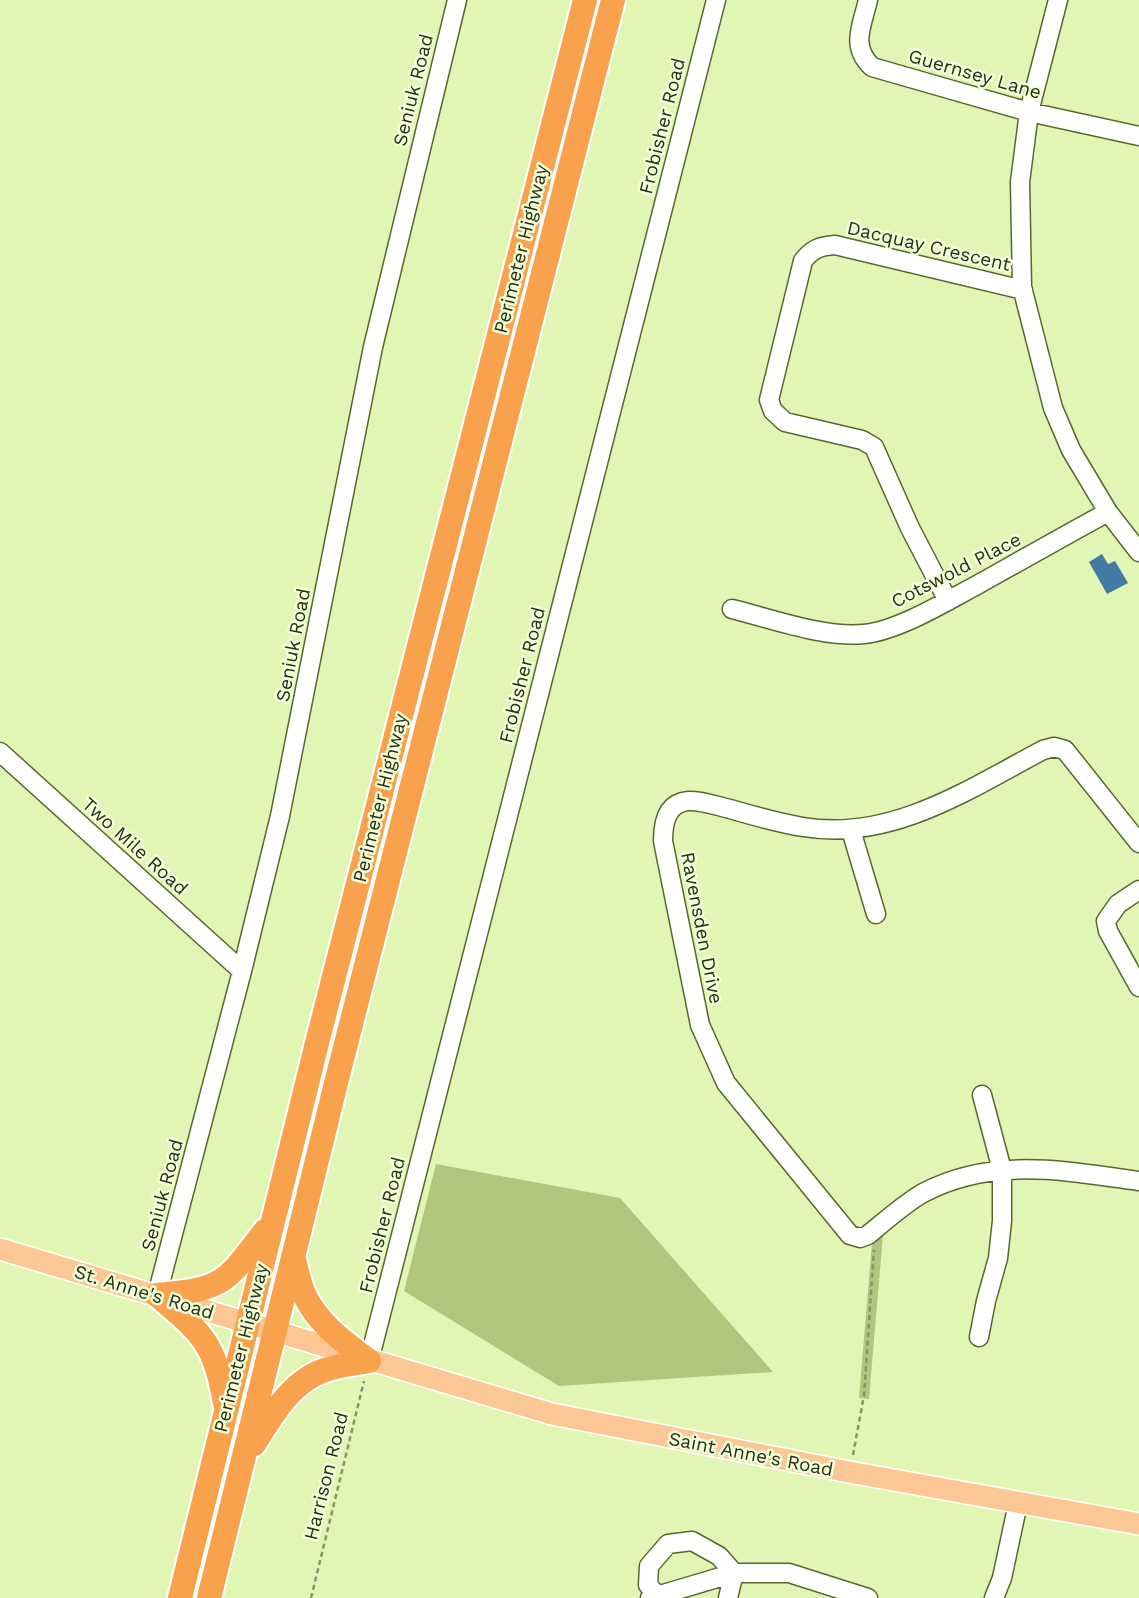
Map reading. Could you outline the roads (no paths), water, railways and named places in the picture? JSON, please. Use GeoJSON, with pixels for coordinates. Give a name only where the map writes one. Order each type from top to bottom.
{"type":"FeatureCollection","features":[{"type":"Feature","properties":{"kind":"highway","name":"Perimeter Highway"},"geometry":{"type":"LineString","coordinates":[[180,1598],[585,0]]}},
{"type":"Feature","properties":{"kind":"highway","name":"Perimeter Highway"},"geometry":{"type":"LineString","coordinates":[[209,1598],[274,1331],[613,0]]}},
{"type":"Feature","properties":{"kind":"highway"},"geometry":{"type":"LineString","coordinates":[[157,1295],[195,1292],[228,1277],[242,1263],[274,1219]]}},
{"type":"Feature","properties":{"kind":"highway"},"geometry":{"type":"LineString","coordinates":[[293,1256],[304,1294],[316,1312],[336,1336],[369,1361]]}},
{"type":"Feature","properties":{"kind":"highway"},"geometry":{"type":"LineString","coordinates":[[157,1295],[196,1329],[210,1348],[217,1365],[226,1408]]}},
{"type":"Feature","properties":{"kind":"highway"},"geometry":{"type":"LineString","coordinates":[[242,1462],[277,1409],[304,1380],[324,1370],[369,1361]]}},
{"type":"Feature","properties":{"kind":"main road","name":"St. Anne's Road"},"geometry":{"type":"LineString","coordinates":[[0,1249],[369,1361]]}},
{"type":"Feature","properties":{"kind":"main road","name":"Saint Anne's Road"},"geometry":{"type":"LineString","coordinates":[[369,1361],[552,1414],[849,1472],[1139,1524]]}},
{"type":"Feature","properties":{"kind":"street","name":"Seniuk Road"},"geometry":{"type":"LineString","coordinates":[[157,1295],[242,971],[282,804],[373,347],[457,0]]}},
{"type":"Feature","properties":{"kind":"street","name":"Frobisher Road"},"geometry":{"type":"LineString","coordinates":[[369,1361],[716,0]]}},
{"type":"Feature","properties":{"kind":"street","name":"Guernsey Lane"},"geometry":{"type":"LineString","coordinates":[[868,0],[858,41],[862,57],[872,67],[1029,112],[1139,136]]}},
{"type":"Feature","properties":{"kind":"street"},"geometry":{"type":"LineString","coordinates":[[1058,0],[1029,112],[1020,183],[1023,290],[1053,408],[1071,450],[1108,512],[1139,552]]}},
{"type":"Feature","properties":{"kind":"street","name":"Dacquay Crescent"},"geometry":{"type":"LineString","coordinates":[[948,601],[909,528],[873,447],[862,440],[785,422],[773,411],[769,400],[803,261],[810,252],[821,246],[835,245],[1023,290]]}},
{"type":"Feature","properties":{"kind":"street","name":"Cotswold Place"},"geometry":{"type":"LineString","coordinates":[[732,609],[816,630],[864,634],[886,629],[948,601],[1108,512]]}},
{"type":"Feature","properties":{"kind":"street","name":"Ravensden Drive"},"geometry":{"type":"LineString","coordinates":[[1002,1170],[947,1182],[921,1194],[860,1238],[850,1235],[726,1083],[700,1026],[663,841],[663,821],[671,810],[685,801],[701,802],[789,825],[851,830],[905,818],[943,803],[1043,750],[1054,747],[1065,750],[1139,843]]}},
{"type":"Feature","properties":{"kind":"street","name":"Two Mile Road"},"geometry":{"type":"LineString","coordinates":[[0,752],[242,971]]}},
{"type":"Feature","properties":{"kind":"street"},"geometry":{"type":"LineString","coordinates":[[851,830],[876,914]]}},
{"type":"Feature","properties":{"kind":"street"},"geometry":{"type":"LineString","coordinates":[[1139,890],[1118,904],[1106,921],[1108,932],[1139,987]]}},
{"type":"Feature","properties":{"kind":"street"},"geometry":{"type":"LineString","coordinates":[[979,1338],[998,1258],[1002,1221],[1002,1170],[982,1095]]}},
{"type":"Feature","properties":{"kind":"street"},"geometry":{"type":"LineString","coordinates":[[1002,1170],[1058,1170],[1139,1181]]}},
{"type":"Feature","properties":{"kind":"street"},"geometry":{"type":"LineString","coordinates":[[994,1598],[1002,1578],[1018,1503]]}},
{"type":"Feature","properties":{"kind":"street"},"geometry":{"type":"LineString","coordinates":[[734,1573],[719,1556],[692,1541],[668,1544],[649,1566],[648,1585],[653,1597],[734,1573],[789,1573],[840,1594],[868,1598]]}},
{"type":"Feature","properties":{"kind":"street"},"geometry":{"type":"LineString","coordinates":[[728,1598],[734,1573]]}},
{"type":"Feature","properties":{"kind":"street"},"geometry":{"type":"LineString","coordinates":[[979,1598],[1002,1578]]}}]}
